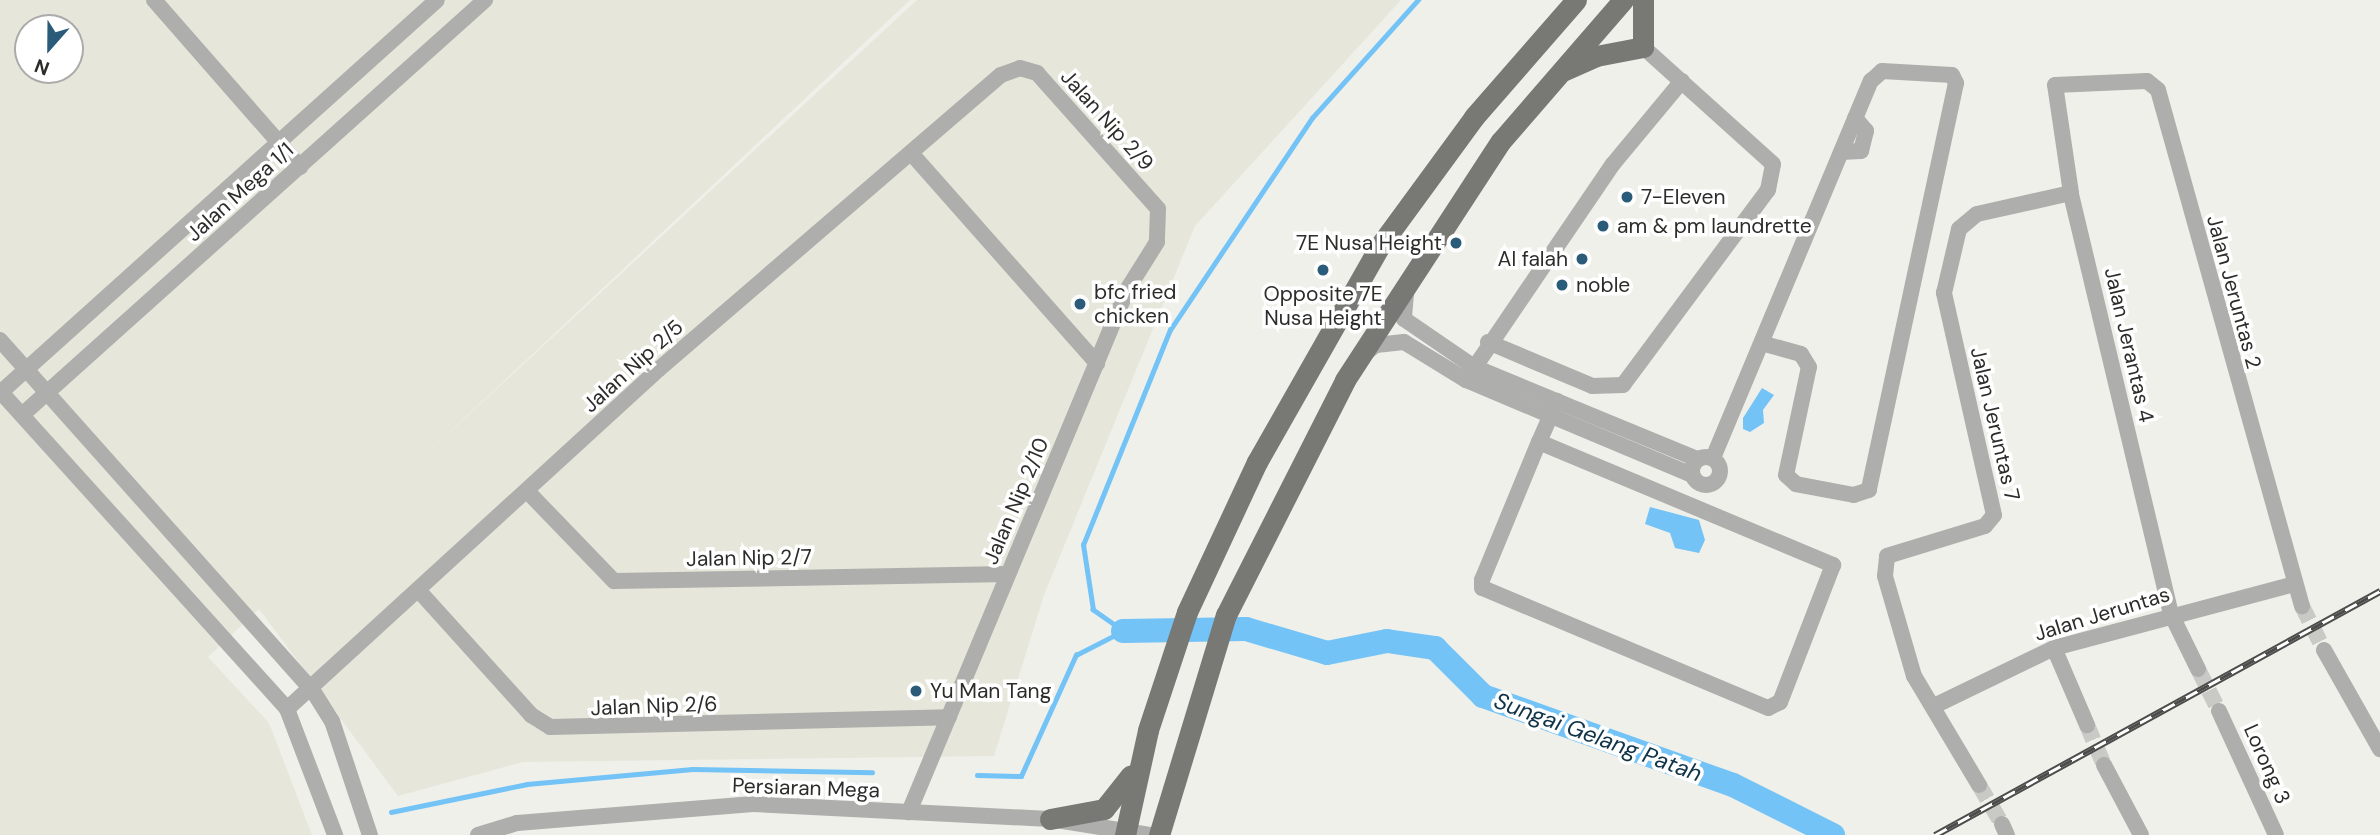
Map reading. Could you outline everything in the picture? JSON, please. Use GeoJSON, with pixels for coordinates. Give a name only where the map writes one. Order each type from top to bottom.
{"type":"FeatureCollection","features":[{"type":"Feature","properties":{"kind":"main road"},"geometry":{"type":"LineString","coordinates":[[1050,819],[1090,814],[1119,798],[1148,730],[1187,612],[1257,463],[1380,247],[1474,117],[1576,0]]}},
{"type":"Feature","properties":{"kind":"main road"},"geometry":{"type":"LineString","coordinates":[[1159,835],[1217,639],[1279,501],[1415,265],[1501,141],[1623,0]]}},
{"type":"Feature","properties":{"kind":"main road"},"geometry":{"type":"LineString","coordinates":[[1557,74],[1596,56],[1643,47],[1643,0]]}},
{"type":"Feature","properties":{"kind":"main road"},"geometry":{"type":"LineString","coordinates":[[1125,833],[1148,730]]}},
{"type":"Feature","properties":{"kind":"street"},"geometry":{"type":"LineString","coordinates":[[154,0],[300,167]]}},
{"type":"Feature","properties":{"kind":"street"},"geometry":{"type":"LineString","coordinates":[[335,835],[287,709],[0,391],[437,0]]}},
{"type":"Feature","properties":{"kind":"street","name":"Jalan Mega 1/1"},"geometry":{"type":"LineString","coordinates":[[22,415],[485,0]]}},
{"type":"Feature","properties":{"kind":"street"},"geometry":{"type":"LineString","coordinates":[[1488,342],[1592,386],[1623,385],[1772,177],[1773,164],[1643,47]]}},
{"type":"Feature","properties":{"kind":"street","name":"Jalan Nip 2/5"},"geometry":{"type":"LineString","coordinates":[[287,709],[313,691],[528,492],[911,153],[1001,75],[1020,68]]}},
{"type":"Feature","properties":{"kind":"street","name":"Jalan Nip 2/9"},"geometry":{"type":"LineString","coordinates":[[1020,68],[1037,73],[1158,209]]}},
{"type":"Feature","properties":{"kind":"street"},"geometry":{"type":"LineString","coordinates":[[1692,475],[1705,459],[1761,343],[1840,152],[1861,151],[1866,131],[1855,118],[1882,71],[1943,72],[1956,83],[1869,490],[1854,495],[1796,484],[1786,475],[1809,367],[1801,354],[1761,343]]}},
{"type":"Feature","properties":{"kind":"street"},"geometry":{"type":"LineString","coordinates":[[1470,373],[1488,342],[1612,164],[1682,81]]}},
{"type":"Feature","properties":{"kind":"street","name":"Jalan Jeruntas 2"},"geometry":{"type":"LineString","coordinates":[[2055,85],[2147,81],[2158,90],[2291,585],[2302,606]]}},
{"type":"Feature","properties":{"kind":"street","name":"Jalan Jerantas 4"},"geometry":{"type":"LineString","coordinates":[[2055,85],[2071,193],[2171,614]]}},
{"type":"Feature","properties":{"kind":"street"},"geometry":{"type":"LineString","coordinates":[[911,153],[1097,363]]}},
{"type":"Feature","properties":{"kind":"street","name":"Jalan Jeruntas 7"},"geometry":{"type":"LineString","coordinates":[[1934,706],[1914,676],[1885,576],[1887,556],[1986,526],[1994,515],[1944,293],[1956,240],[1977,214],[2071,193]]}},
{"type":"Feature","properties":{"kind":"street","name":"Jalan Nip 2/10"},"geometry":{"type":"LineString","coordinates":[[909,812],[1127,290],[1157,242],[1158,209]]}},
{"type":"Feature","properties":{"kind":"street"},"geometry":{"type":"LineString","coordinates":[[1415,265],[1401,309],[1404,319],[1470,373]]}},
{"type":"Feature","properties":{"kind":"street"},"geometry":{"type":"LineString","coordinates":[[0,340],[313,691],[332,721],[370,835]]}},
{"type":"Feature","properties":{"kind":"street"},"geometry":{"type":"LineString","coordinates":[[1360,357],[1376,345],[1404,342],[1692,475],[1698,483],[1713,483],[1720,471],[1705,459],[1554,409]]}},
{"type":"Feature","properties":{"kind":"street"},"geometry":{"type":"LineString","coordinates":[[1539,442],[1833,565],[1780,702],[1768,709],[1488,594],[1482,580],[1539,442],[1554,409]]}},
{"type":"Feature","properties":{"kind":"street","name":"Jalan Nip 2/7"},"geometry":{"type":"LineString","coordinates":[[528,492],[614,581],[1008,574]]}},
{"type":"Feature","properties":{"kind":"street","name":"Jalan Jeruntas"},"geometry":{"type":"LineString","coordinates":[[1934,706],[2054,648],[2171,614],[2291,585]]}},
{"type":"Feature","properties":{"kind":"street","name":"Jalan Nip 2/6"},"geometry":{"type":"LineString","coordinates":[[420,592],[531,715],[550,727],[949,717]]}},
{"type":"Feature","properties":{"kind":"street"},"geometry":{"type":"LineString","coordinates":[[2171,614],[2198,669]]}},
{"type":"Feature","properties":{"kind":"street"},"geometry":{"type":"LineString","coordinates":[[2054,648],[2087,725]]}},
{"type":"Feature","properties":{"kind":"street"},"geometry":{"type":"LineString","coordinates":[[2324,650],[2380,749]]}},
{"type":"Feature","properties":{"kind":"street"},"geometry":{"type":"LineString","coordinates":[[1934,706],[1979,785]]}},
{"type":"Feature","properties":{"kind":"street","name":"Lorong 3"},"geometry":{"type":"LineString","coordinates":[[2219,711],[2276,835]]}},
{"type":"Feature","properties":{"kind":"street"},"geometry":{"type":"LineString","coordinates":[[2104,765],[2141,835]]}},
{"type":"Feature","properties":{"kind":"street","name":"Persiaran Mega"},"geometry":{"type":"LineString","coordinates":[[478,835],[517,823],[753,804],[1050,819],[1150,835]]}},
{"type":"Feature","properties":{"kind":"shaded area"},"geometry":{"type":"Polygon","coordinates":[[[0,0],[910,0],[409,470],[917,0],[1401,0],[1195,226],[1044,595],[994,756],[523,762],[398,796],[259,609],[208,657],[269,723],[312,835],[0,835],[0,0]]]}},
{"type":"Feature","properties":{"kind":"water"},"geometry":{"type":"Polygon","coordinates":[[[1762,388],[1774,395],[1763,410],[1764,423],[1750,432],[1743,429],[1743,418],[1762,388]]]}},
{"type":"Feature","properties":{"kind":"water"},"geometry":{"type":"Polygon","coordinates":[[[1650,507],[1699,520],[1705,540],[1699,553],[1675,548],[1670,533],[1645,524],[1650,507]]]}},
{"type":"Feature","properties":{"kind":"waterway"},"geometry":{"type":"LineString","coordinates":[[977,775],[1021,776],[1076,655],[1123,631],[1093,610],[1083,545],[1170,330],[1312,118],[1418,0]]}},
{"type":"Feature","properties":{"kind":"waterway","name":"Sungai Gelang Patah"},"geometry":{"type":"LineString","coordinates":[[1123,631],[1246,629],[1327,653],[1387,641],[1435,648],[1483,696],[1733,785],[1833,835]]}},
{"type":"Feature","properties":{"kind":"waterway"},"geometry":{"type":"LineString","coordinates":[[391,812],[527,784],[692,769],[872,772]]}},
{"type":"Feature","properties":{"kind":"tunnel"},"geometry":{"type":"LineString","coordinates":[[2302,606],[2324,650]]}},
{"type":"Feature","properties":{"kind":"tunnel"},"geometry":{"type":"LineString","coordinates":[[2198,669],[2219,711]]}},
{"type":"Feature","properties":{"kind":"tunnel"},"geometry":{"type":"LineString","coordinates":[[2087,725],[2104,765]]}},
{"type":"Feature","properties":{"kind":"tunnel"},"geometry":{"type":"LineString","coordinates":[[1979,785],[2002,824]]}},
{"type":"Feature","properties":{"kind":"railway"},"geometry":{"type":"LineString","coordinates":[[1935,835],[2380,591]]}},
{"type":"Feature","properties":{"kind":"place","name":"7-Eleven"},"geometry":{"type":"Point","coordinates":[1627,197]}},
{"type":"Feature","properties":{"kind":"place","name":"am & pm laundrette"},"geometry":{"type":"Point","coordinates":[1603,226]}},
{"type":"Feature","properties":{"kind":"place","name":"7E Nusa Height"},"geometry":{"type":"Point","coordinates":[1456,243]}},
{"type":"Feature","properties":{"kind":"place","name":"Al falah"},"geometry":{"type":"Point","coordinates":[1582,259]}},
{"type":"Feature","properties":{"kind":"place","name":"Opposite 7E Nusa Height"},"geometry":{"type":"Point","coordinates":[1323,270]}},
{"type":"Feature","properties":{"kind":"place","name":"noble"},"geometry":{"type":"Point","coordinates":[1562,285]}},
{"type":"Feature","properties":{"kind":"place","name":"bfc fried chicken"},"geometry":{"type":"Point","coordinates":[1080,304]}},
{"type":"Feature","properties":{"kind":"place","name":"Yu Man Tang"},"geometry":{"type":"Point","coordinates":[916,691]}}]}
